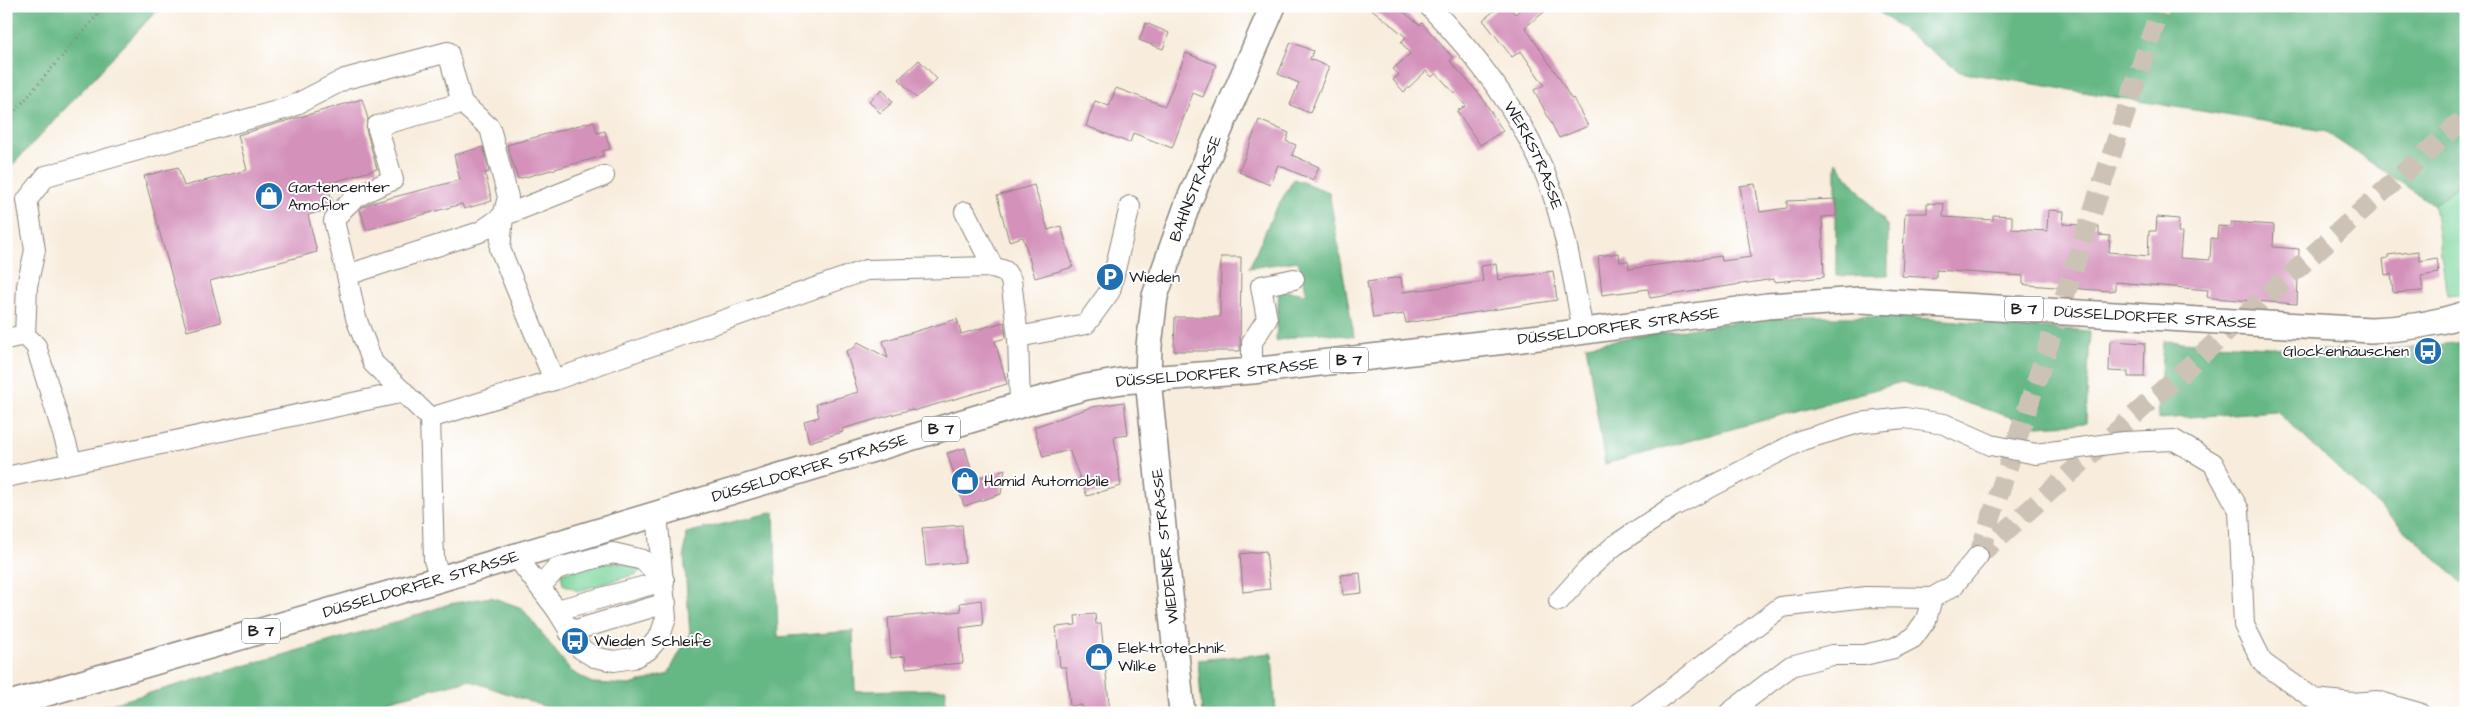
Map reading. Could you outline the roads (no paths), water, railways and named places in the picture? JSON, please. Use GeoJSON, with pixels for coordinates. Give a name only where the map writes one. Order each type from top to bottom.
{"type":"FeatureCollection","features":[{"type":"Feature","properties":{"kind":"main road","name":"BAHNSTRASSE"},"geometry":{"type":"LineString","coordinates":[[1148,379],[1154,296],[1188,203],[1273,6]]}},
{"type":"Feature","properties":{"kind":"main road","name":"DÜSSELDORFER STRASSE"},"geometry":{"type":"LineString","coordinates":[[6,705],[440,579],[1020,405],[1086,387],[1148,379],[1252,371],[1583,331],[1767,306],[1860,300],[2371,330],[2406,329],[2435,324],[2466,314]]}},
{"type":"Feature","properties":{"kind":"main road","name":"WIEDENER STRASSE"},"geometry":{"type":"LineString","coordinates":[[1148,379],[1182,713]]}},
{"type":"Feature","properties":{"kind":"street","name":"WERKSTRASSE"},"geometry":{"type":"LineString","coordinates":[[1429,6],[1459,38],[1498,88],[1532,146],[1551,189],[1563,231],[1583,331]]}},
{"type":"Feature","properties":{"kind":"street"},"geometry":{"type":"LineString","coordinates":[[72,463],[36,346],[16,337],[35,250],[27,200],[46,176],[291,107],[345,79],[448,52],[462,103],[490,128],[508,197],[503,216],[500,249],[554,380]]}},
{"type":"Feature","properties":{"kind":"street"},"geometry":{"type":"LineString","coordinates":[[440,579],[434,560],[430,418],[374,362],[356,318],[334,221],[342,208],[363,192],[393,180],[377,126],[462,103]]}},
{"type":"Feature","properties":{"kind":"street"},"geometry":{"type":"LineString","coordinates":[[347,275],[480,232],[503,216],[604,176]]}},
{"type":"Feature","properties":{"kind":"street"},"geometry":{"type":"LineString","coordinates":[[1018,337],[1086,324],[1110,291],[1130,206]]}},
{"type":"Feature","properties":{"kind":"street"},"geometry":{"type":"LineString","coordinates":[[965,212],[993,267]]}},
{"type":"Feature","properties":{"kind":"street"},"geometry":{"type":"LineString","coordinates":[[430,418],[554,380],[866,270],[993,267],[1005,272],[1011,280],[1018,337],[1020,405]]}},
{"type":"Feature","properties":{"kind":"street"},"geometry":{"type":"LineString","coordinates":[[1252,371],[1252,342],[1267,319],[1261,286],[1294,279]]}},
{"type":"Feature","properties":{"kind":"street"},"geometry":{"type":"LineString","coordinates":[[6,477],[404,392]]}},
{"type":"Feature","properties":{"kind":"street"},"geometry":{"type":"LineString","coordinates":[[1559,601],[1586,571],[1614,546],[1672,507],[1802,440],[1859,423],[1905,418],[1944,424],[1991,445],[2036,454],[2123,442],[2174,440],[2213,463],[2239,510],[2244,625],[2263,663],[2314,699],[2353,703],[2376,701],[2418,713]]}},
{"type":"Feature","properties":{"kind":"street"},"geometry":{"type":"LineString","coordinates":[[516,556],[557,610],[581,649],[594,657],[614,661],[633,658],[648,650],[660,636],[666,618],[657,513]]}},
{"type":"Feature","properties":{"kind":"street"},"geometry":{"type":"LineString","coordinates":[[540,587],[556,569],[612,553],[643,560],[664,581]]}},
{"type":"Feature","properties":{"kind":"street"},"geometry":{"type":"LineString","coordinates":[[1640,713],[1781,607],[1866,597],[1932,598],[1953,586],[1978,556]]}},
{"type":"Feature","properties":{"kind":"street"},"geometry":{"type":"LineString","coordinates":[[557,610],[664,581]]}},
{"type":"Feature","properties":{"kind":"street"},"geometry":{"type":"LineString","coordinates":[[1728,713],[1791,666],[1832,655],[1864,655],[1894,648],[1913,638],[1926,620],[1932,598]]}},
{"type":"Feature","properties":{"kind":"street"},"geometry":{"type":"LineString","coordinates":[[569,632],[666,603]]}},
{"type":"Feature","properties":{"kind":"tunnel"},"geometry":{"type":"LineString","coordinates":[[1979,554],[2161,6]]}},
{"type":"Feature","properties":{"kind":"tunnel"},"geometry":{"type":"LineString","coordinates":[[1978,556],[2466,117]]}},
{"type":"Feature","properties":{"kind":"place","name":"Gartencenter Amoflor"},"geometry":{"type":"Point","coordinates":[269,196]}},
{"type":"Feature","properties":{"kind":"place","name":"Wieden"},"geometry":{"type":"Point","coordinates":[1110,277]}},
{"type":"Feature","properties":{"kind":"place","name":"Glockenhäuschen"},"geometry":{"type":"Point","coordinates":[2428,351]}},
{"type":"Feature","properties":{"kind":"place","name":"Hamid Automobile"},"geometry":{"type":"Point","coordinates":[965,481]}},
{"type":"Feature","properties":{"kind":"place","name":"Wieden Schleife"},"geometry":{"type":"Point","coordinates":[575,641]}},
{"type":"Feature","properties":{"kind":"place","name":"Elektrotechnik Wilke"},"geometry":{"type":"Point","coordinates":[1099,657]}}]}
